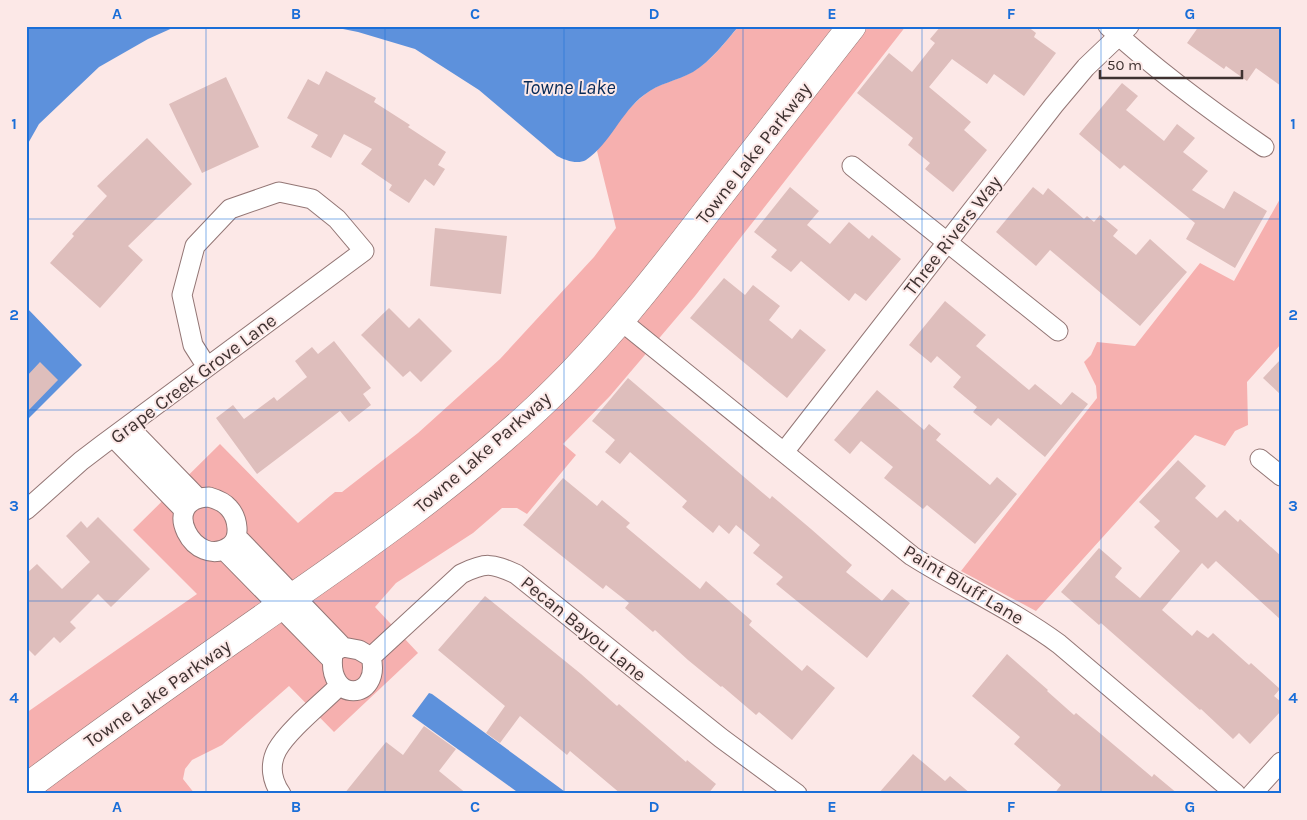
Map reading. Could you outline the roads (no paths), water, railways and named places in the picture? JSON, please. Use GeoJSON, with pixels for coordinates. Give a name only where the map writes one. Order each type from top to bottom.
{"type":"FeatureCollection","features":[{"type":"Feature","properties":{"kind":"street","name":"Towne Lake Parkway"},"geometry":{"type":"LineString","coordinates":[[26,788],[97,734],[438,494],[546,399],[620,320],[852,26]]}},
{"type":"Feature","properties":{"kind":"street"},"geometry":{"type":"LineString","coordinates":[[1119,29],[1207,107],[1264,148]]}},
{"type":"Feature","properties":{"kind":"street","name":"Three Rivers Way"},"geometry":{"type":"LineString","coordinates":[[784,452],[1054,104],[1119,29]]}},
{"type":"Feature","properties":{"kind":"street"},"geometry":{"type":"LineString","coordinates":[[852,166],[1058,331]]}},
{"type":"Feature","properties":{"kind":"street","name":"Grape Creek Grove Lane"},"geometry":{"type":"LineString","coordinates":[[26,510],[81,461],[120,431],[207,367],[364,251],[337,219],[312,199],[279,192],[230,209],[195,246],[182,295],[193,345],[207,367]]}},
{"type":"Feature","properties":{"kind":"street","name":"Paint Bluff Lane"},"geometry":{"type":"LineString","coordinates":[[620,320],[912,556],[1032,624],[1045,634],[1236,794]]}},
{"type":"Feature","properties":{"kind":"street"},"geometry":{"type":"LineString","coordinates":[[120,431],[191,504]]}},
{"type":"Feature","properties":{"kind":"street"},"geometry":{"type":"LineString","coordinates":[[1260,459],[1281,476]]}},
{"type":"Feature","properties":{"kind":"street"},"geometry":{"type":"LineString","coordinates":[[209,497],[219,500],[229,507],[237,528],[230,544],[212,552],[201,548],[192,541],[182,523],[191,504],[209,497]]}},
{"type":"Feature","properties":{"kind":"street"},"geometry":{"type":"LineString","coordinates":[[230,544],[338,654]]}},
{"type":"Feature","properties":{"kind":"street","name":"Pecan Bayou Lane"},"geometry":{"type":"LineString","coordinates":[[371,657],[461,574],[479,565],[495,564],[516,574],[721,738],[796,794]]}},
{"type":"Feature","properties":{"kind":"street"},"geometry":{"type":"LineString","coordinates":[[359,650],[371,657],[374,667],[372,676],[366,685],[358,690],[348,691],[339,686],[333,674],[338,654],[359,650]]}},
{"type":"Feature","properties":{"kind":"street"},"geometry":{"type":"LineString","coordinates":[[281,794],[275,785],[271,770],[276,750],[293,730],[339,686]]}},
{"type":"Feature","properties":{"kind":"street"},"geometry":{"type":"LineString","coordinates":[[1252,794],[1281,762]]}},
{"type":"Feature","properties":{"kind":"water"},"geometry":{"type":"Polygon","coordinates":[[[26,26],[177,26],[148,39],[99,67],[39,124],[26,147],[26,26]]]}},
{"type":"Feature","properties":{"kind":"water","name":"Towne Lake"},"geometry":{"type":"Polygon","coordinates":[[[328,26],[739,26],[700,68],[644,95],[629,110],[609,137],[594,153],[586,160],[575,162],[557,156],[479,90],[415,49],[358,32],[328,26]]]}},
{"type":"Feature","properties":{"kind":"water"},"geometry":{"type":"Polygon","coordinates":[[[26,307],[82,365],[26,421],[26,307]]]}},
{"type":"Feature","properties":{"kind":"water"},"geometry":{"type":"Polygon","coordinates":[[[429,693],[568,794],[520,794],[412,716],[429,693]]]}}]}
